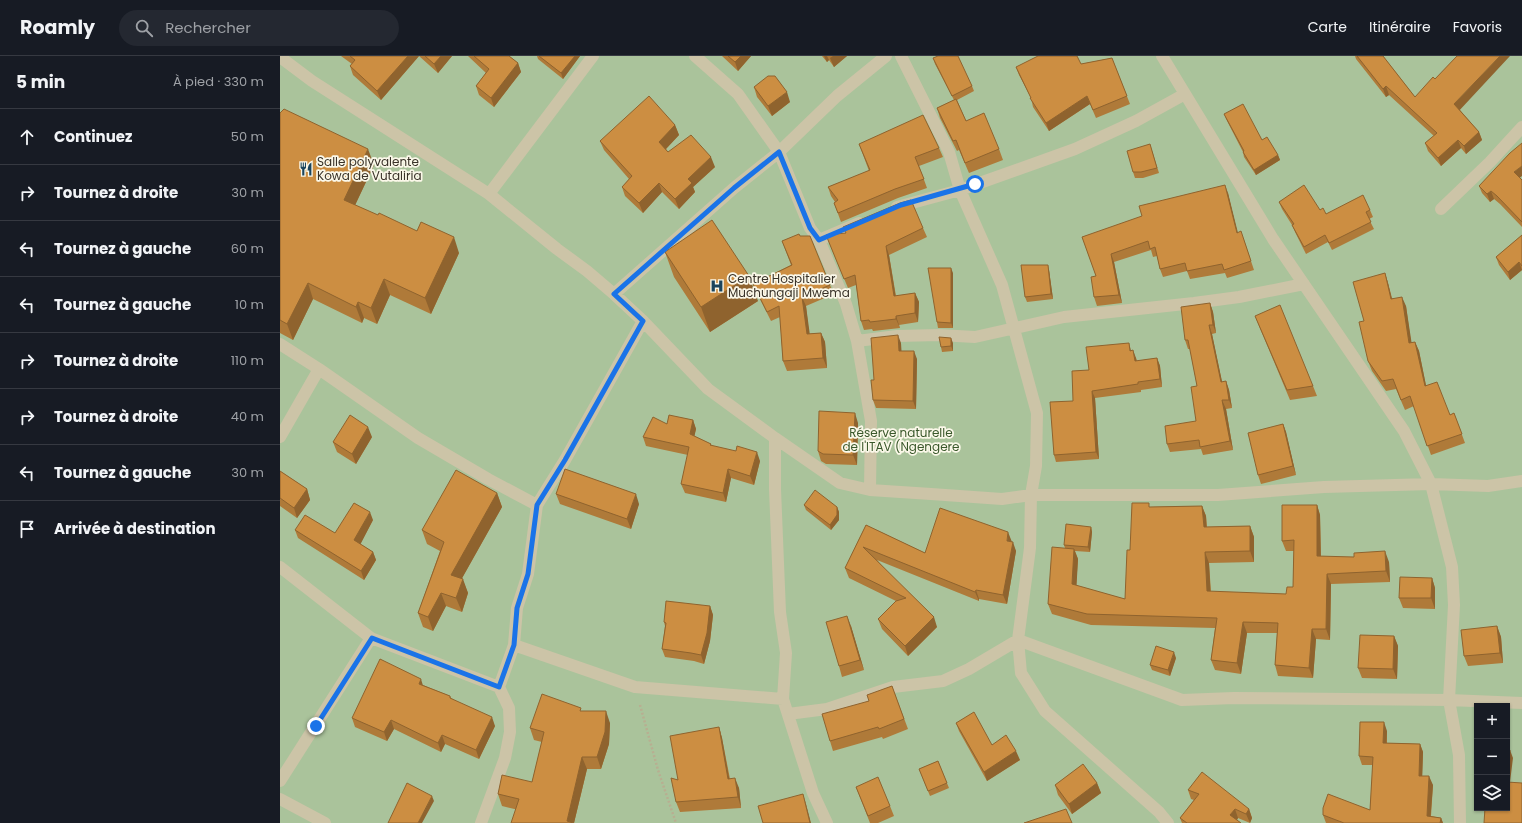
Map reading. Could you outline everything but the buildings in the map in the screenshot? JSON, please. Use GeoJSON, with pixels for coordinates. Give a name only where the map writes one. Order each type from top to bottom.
{"type":"FeatureCollection","features":[{"type":"Feature","properties":{"kind":"street"},"geometry":{"type":"LineString","coordinates":[[489,194],[593,56]]}},
{"type":"Feature","properties":{"kind":"street"},"geometry":{"type":"LineString","coordinates":[[695,56],[738,94],[779,152],[810,228],[819,240],[846,304],[857,341],[871,420],[870,490]]}},
{"type":"Feature","properties":{"kind":"street"},"geometry":{"type":"LineString","coordinates":[[614,294],[734,188],[779,152],[837,96],[886,56]]}},
{"type":"Feature","properties":{"kind":"street"},"geometry":{"type":"LineString","coordinates":[[901,56],[948,152],[960,190],[1002,285],[1037,413],[1036,466],[1031,495],[1030,548],[1018,640],[1022,673],[1045,711],[1159,812],[1168,823]]}},
{"type":"Feature","properties":{"kind":"street"},"geometry":{"type":"LineString","coordinates":[[1162,56],[1273,239],[1404,431],[1431,484],[1452,567],[1454,605],[1449,700],[1459,756],[1460,823]]}},
{"type":"Feature","properties":{"kind":"street"},"geometry":{"type":"LineString","coordinates":[[280,57],[312,81],[489,194],[614,294],[643,321],[708,388],[775,438],[840,483],[870,490],[1002,499],[1031,495],[1218,495],[1324,487],[1431,484],[1488,486],[1522,481]]}},
{"type":"Feature","properties":{"kind":"street"},"geometry":{"type":"LineString","coordinates":[[887,211],[901,205],[960,190],[1075,149],[1136,121],[1185,94]]}},
{"type":"Feature","properties":{"kind":"street"},"geometry":{"type":"LineString","coordinates":[[1441,209],[1490,162],[1522,127]]}},
{"type":"Feature","properties":{"kind":"street"},"geometry":{"type":"LineString","coordinates":[[819,240],[866,220]]}},
{"type":"Feature","properties":{"kind":"street"},"geometry":{"type":"LineString","coordinates":[[857,341],[904,336],[939,335],[975,337],[1064,317],[1239,297],[1304,284]]}},
{"type":"Feature","properties":{"kind":"street"},"geometry":{"type":"LineString","coordinates":[[499,687],[514,645],[517,608],[528,574],[537,505],[565,460],[643,321]]}},
{"type":"Feature","properties":{"kind":"street"},"geometry":{"type":"LineString","coordinates":[[280,344],[319,369],[418,438],[488,479],[537,505]]}},
{"type":"Feature","properties":{"kind":"street"},"geometry":{"type":"LineString","coordinates":[[280,437],[319,369]]}},
{"type":"Feature","properties":{"kind":"street"},"geometry":{"type":"LineString","coordinates":[[775,438],[775,489],[780,612],[786,653],[783,699],[813,793],[827,823]]}},
{"type":"Feature","properties":{"kind":"street"},"geometry":{"type":"LineString","coordinates":[[280,568],[372,638],[499,687],[509,708],[510,732],[505,758],[481,823]]}},
{"type":"Feature","properties":{"kind":"street"},"geometry":{"type":"LineString","coordinates":[[280,781],[372,638]]}},
{"type":"Feature","properties":{"kind":"street"},"geometry":{"type":"LineString","coordinates":[[1018,640],[1182,700],[1234,698],[1522,702]]}},
{"type":"Feature","properties":{"kind":"street"},"geometry":{"type":"LineString","coordinates":[[788,714],[827,710],[894,687],[943,681],[969,669],[1018,640]]}},
{"type":"Feature","properties":{"kind":"street"},"geometry":{"type":"LineString","coordinates":[[514,645],[635,687],[783,699]]}},
{"type":"Feature","properties":{"kind":"street"},"geometry":{"type":"LineString","coordinates":[[280,799],[325,823]]}},
{"type":"Feature","properties":{"kind":"path"},"geometry":{"type":"LineString","coordinates":[[635,687],[658,770],[676,823]]}},
{"type":"Feature","properties":{"kind":"green space","name":"Réserve naturelle de l'ITAV (Ngengere"},"geometry":{"type":"Polygon","coordinates":[[[280,56],[1522,56],[1522,823],[280,823],[280,56]]]}},
{"type":"Feature","properties":{"kind":"place","name":"Salle polyvalente Kowa de Vutaliria"},"geometry":{"type":"Point","coordinates":[306,169]}},
{"type":"Feature","properties":{"kind":"place","name":"Centre Hospitalier Muchungaji Mwema"},"geometry":{"type":"Point","coordinates":[717,286]}},
{"type":"Feature","properties":{"kind":"route"},"geometry":{"type":"LineString","coordinates":[[316,726],[372,638],[499,687],[514,645],[517,608],[528,574],[537,505],[565,460],[643,321],[614,294],[734,188],[779,152],[810,228],[819,240],[901,205],[960,190],[975,184]]}}]}
